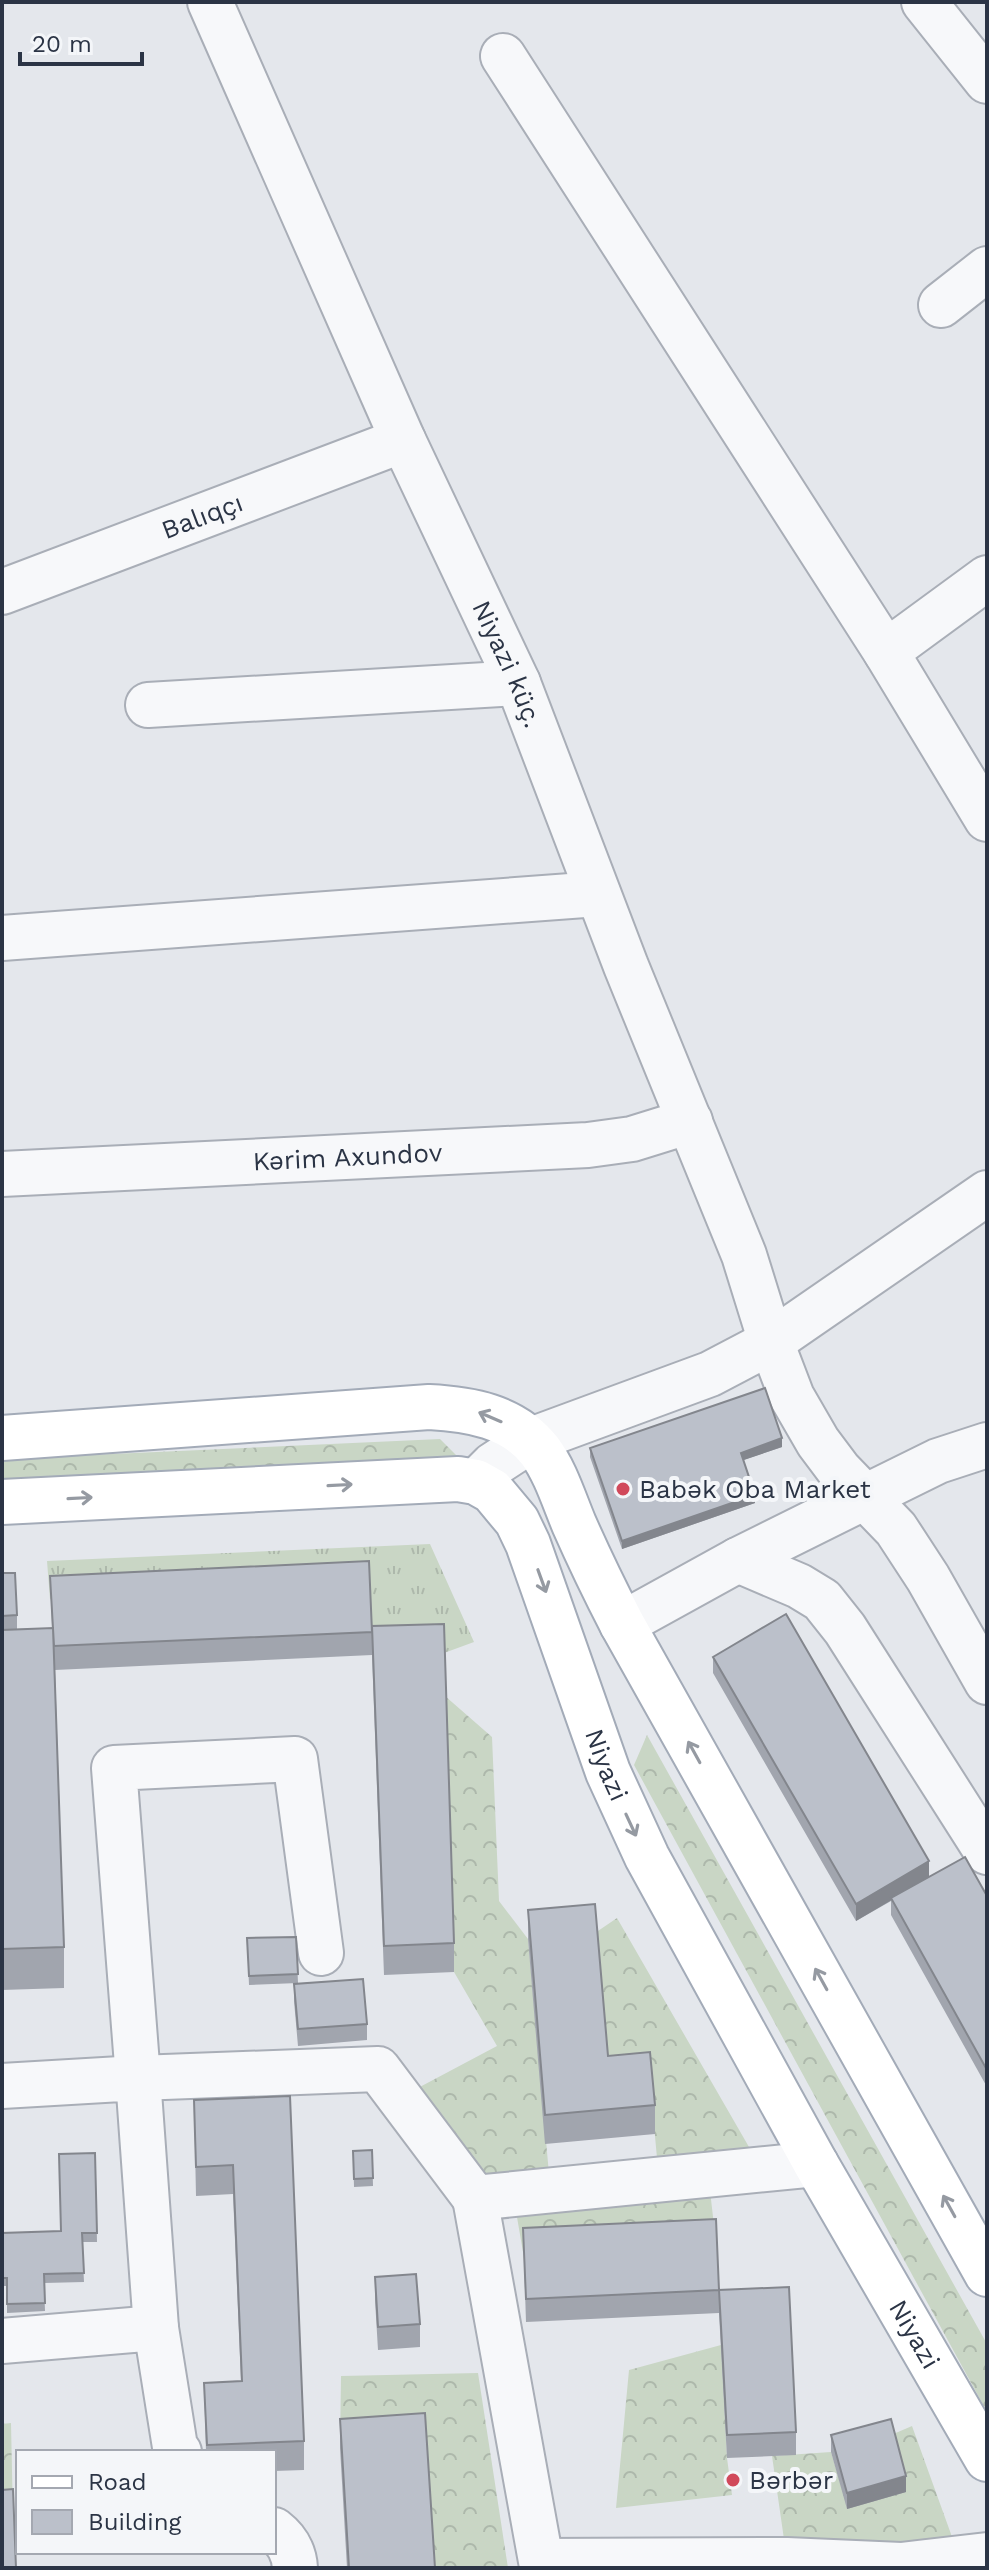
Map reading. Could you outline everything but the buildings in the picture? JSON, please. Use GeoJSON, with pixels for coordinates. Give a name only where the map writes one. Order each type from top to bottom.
{"type":"FeatureCollection","features":[{"type":"Feature","properties":{"kind":"main road"},"geometry":{"type":"LineString","coordinates":[[2,1438],[429,1407],[475,1411],[515,1429],[531,1440],[549,1466],[592,1565],[622,1624],[987,2274]]}},
{"type":"Feature","properties":{"kind":"main road"},"geometry":{"type":"LineString","coordinates":[[2,1502],[450,1479],[476,1482]]}},
{"type":"Feature","properties":{"kind":"main road","name":"Niyazi"},"geometry":{"type":"LineString","coordinates":[[476,1482],[492,1491],[517,1521],[528,1544],[608,1772],[654,1871],[816,2164],[987,2459]]}},
{"type":"Feature","properties":{"kind":"street","name":"Niyazi küç."},"geometry":{"type":"LineString","coordinates":[[210,2],[403,440],[518,683],[598,894],[744,1255],[792,1397],[818,1442],[839,1470],[896,1529],[928,1578],[987,1682]]}},
{"type":"Feature","properties":{"kind":"street"},"geometry":{"type":"LineString","coordinates":[[924,2],[987,81]]}},
{"type":"Feature","properties":{"kind":"street"},"geometry":{"type":"LineString","coordinates":[[503,56],[886,652],[987,819]]}},
{"type":"Feature","properties":{"kind":"street"},"geometry":{"type":"LineString","coordinates":[[941,305],[987,269]]}},
{"type":"Feature","properties":{"kind":"street","name":"Balıqçı"},"geometry":{"type":"LineString","coordinates":[[2,592],[403,440]]}},
{"type":"Feature","properties":{"kind":"street"},"geometry":{"type":"LineString","coordinates":[[886,652],[987,578]]}},
{"type":"Feature","properties":{"kind":"street"},"geometry":{"type":"LineString","coordinates":[[148,705],[518,683]]}},
{"type":"Feature","properties":{"kind":"street"},"geometry":{"type":"LineString","coordinates":[[2,938],[598,894]]}},
{"type":"Feature","properties":{"kind":"street","name":"Kərim Axundov"},"geometry":{"type":"LineString","coordinates":[[2,1174],[588,1145],[632,1139],[690,1121]]}},
{"type":"Feature","properties":{"kind":"street"},"geometry":{"type":"LineString","coordinates":[[476,1482],[493,1465],[531,1440],[710,1374],[771,1342],[987,1193]]}},
{"type":"Feature","properties":{"kind":"street"},"geometry":{"type":"LineString","coordinates":[[622,1624],[738,1560],[938,1461],[987,1445]]}},
{"type":"Feature","properties":{"kind":"street"},"geometry":{"type":"LineString","coordinates":[[738,1560],[799,1586],[822,1600],[845,1629],[987,1852]]}},
{"type":"Feature","properties":{"kind":"street"},"geometry":{"type":"LineString","coordinates":[[177,2450],[156,2328],[114,1768],[295,1759],[321,1953]]}},
{"type":"Feature","properties":{"kind":"street"},"geometry":{"type":"LineString","coordinates":[[2,2086],[378,2069],[475,2198],[541,2564],[787,2560],[901,2565],[987,2555]]}},
{"type":"Feature","properties":{"kind":"street"},"geometry":{"type":"LineString","coordinates":[[475,2198],[816,2164]]}},
{"type":"Feature","properties":{"kind":"street"},"geometry":{"type":"LineString","coordinates":[[2,2341],[156,2328]]}},
{"type":"Feature","properties":{"kind":"street"},"geometry":{"type":"LineString","coordinates":[[276,2532],[284,2538],[294,2556],[295,2568]]}},
{"type":"Feature","properties":{"kind":"green space"},"geometry":{"type":"Polygon","coordinates":[[[440,1439],[458,1457],[2,1482],[2,1459],[440,1439]]]}},
{"type":"Feature","properties":{"kind":"green space"},"geometry":{"type":"Polygon","coordinates":[[[430,1544],[474,1642],[444,1653],[372,1655],[369,1585],[50,1599],[47,1561],[430,1544]]]}},
{"type":"Feature","properties":{"kind":"green space"},"geometry":{"type":"Polygon","coordinates":[[[445,1696],[492,1737],[499,1901],[528,1939],[549,2174],[485,2182],[416,2089],[497,2046],[454,1972],[445,1696]]]}},
{"type":"Feature","properties":{"kind":"green space"},"geometry":{"type":"Polygon","coordinates":[[[647,1735],[987,2344],[987,2412],[634,1765],[647,1735]]]}},
{"type":"Feature","properties":{"kind":"green space"},"geometry":{"type":"Polygon","coordinates":[[[617,1918],[749,2147],[657,2158],[650,2082],[608,2085],[595,1933],[617,1918]]]}},
{"type":"Feature","properties":{"kind":"green space"},"geometry":{"type":"Polygon","coordinates":[[[708,2173],[716,2243],[523,2252],[513,2194],[708,2173]]]}},
{"type":"Feature","properties":{"kind":"green space"},"geometry":{"type":"Polygon","coordinates":[[[721,2345],[732,2495],[616,2508],[629,2370],[721,2345]]]}},
{"type":"Feature","properties":{"kind":"green space"},"geometry":{"type":"Polygon","coordinates":[[[478,2373],[508,2568],[433,2568],[340,2448],[341,2376],[478,2373]]]}},
{"type":"Feature","properties":{"kind":"green space"},"geometry":{"type":"Polygon","coordinates":[[[11,2423],[13,2518],[2,2519],[2,2424],[11,2423]]]}},
{"type":"Feature","properties":{"kind":"green space"},"geometry":{"type":"Polygon","coordinates":[[[912,2426],[960,2559],[787,2560],[772,2456],[831,2452],[848,2509],[891,2435],[912,2426]]]}},
{"type":"Feature","properties":{"kind":"place","name":"Babək Oba Market"},"geometry":{"type":"Point","coordinates":[623,1489]}},
{"type":"Feature","properties":{"kind":"place","name":"Bərbər"},"geometry":{"type":"Point","coordinates":[733,2480]}}]}
